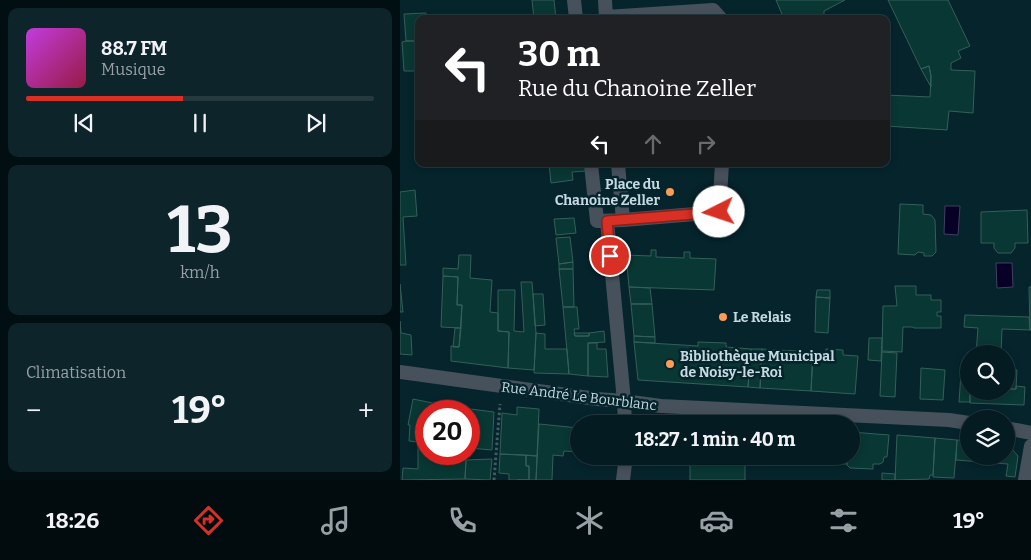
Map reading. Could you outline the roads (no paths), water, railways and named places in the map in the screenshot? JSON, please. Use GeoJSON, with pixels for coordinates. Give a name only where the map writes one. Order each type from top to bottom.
{"type":"FeatureCollection","features":[{"type":"Feature","properties":{"kind":"street"},"geometry":{"type":"LineString","coordinates":[[574,0],[576,15]]}},
{"type":"Feature","properties":{"kind":"street"},"geometry":{"type":"LineString","coordinates":[[605,0],[606,15]]}},
{"type":"Feature","properties":{"kind":"street"},"geometry":{"type":"LineString","coordinates":[[646,15],[713,10],[717,15]]}},
{"type":"Feature","properties":{"kind":"street"},"geometry":{"type":"LineString","coordinates":[[591,167],[597,221],[719,212],[722,167]]}},
{"type":"Feature","properties":{"kind":"street"},"geometry":{"type":"LineString","coordinates":[[618,167],[623,220]]}},
{"type":"Feature","properties":{"kind":"street"},"geometry":{"type":"LineString","coordinates":[[607,221],[625,415]]}},
{"type":"Feature","properties":{"kind":"street","name":"Rue André Le Bourblanc"},"geometry":{"type":"LineString","coordinates":[[400,372],[661,406],[960,422]]}},
{"type":"Feature","properties":{"kind":"street"},"geometry":{"type":"LineString","coordinates":[[1015,430],[1031,433]]}},
{"type":"Feature","properties":{"kind":"street"},"geometry":{"type":"LineString","coordinates":[[1025,480],[1031,446]]}},
{"type":"Feature","properties":{"kind":"street"},"geometry":{"type":"LineString","coordinates":[[624,480],[625,465]]}},
{"type":"Feature","properties":{"kind":"place","name":"Place du Chanoine Zeller"},"geometry":{"type":"Point","coordinates":[670,192]}},
{"type":"Feature","properties":{"kind":"place","name":"Le Relais"},"geometry":{"type":"Point","coordinates":[723,317]}},
{"type":"Feature","properties":{"kind":"place","name":"Bibliothèque Municipal de Noisy-le-Roi"},"geometry":{"type":"Point","coordinates":[670,364]}}]}
